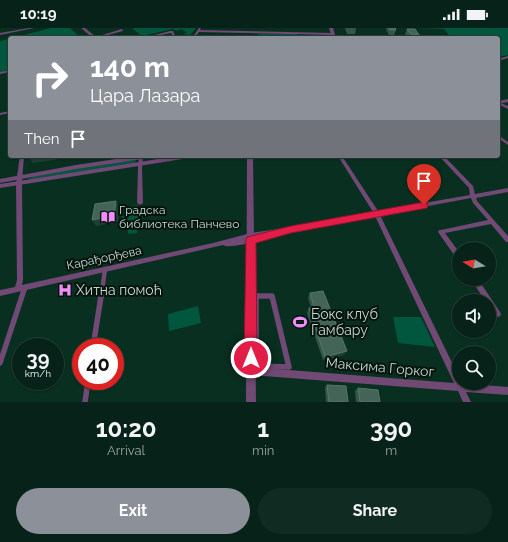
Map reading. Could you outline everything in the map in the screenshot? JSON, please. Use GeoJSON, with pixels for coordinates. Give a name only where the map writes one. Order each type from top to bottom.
{"type":"FeatureCollection","features":[{"type":"Feature","properties":{"kind":"street"},"geometry":{"type":"LineString","coordinates":[[0,34],[33,28]]}},
{"type":"Feature","properties":{"kind":"street"},"geometry":{"type":"LineString","coordinates":[[83,28],[93,36]]}},
{"type":"Feature","properties":{"kind":"street"},"geometry":{"type":"LineString","coordinates":[[200,29],[333,36],[331,28]]}},
{"type":"Feature","properties":{"kind":"street"},"geometry":{"type":"LineString","coordinates":[[102,36],[122,30],[104,33]]}},
{"type":"Feature","properties":{"kind":"street"},"geometry":{"type":"LineString","coordinates":[[153,36],[170,32],[172,32],[174,36]]}},
{"type":"Feature","properties":{"kind":"street"},"geometry":{"type":"LineString","coordinates":[[500,138],[508,144]]}},
{"type":"Feature","properties":{"kind":"street"},"geometry":{"type":"LineString","coordinates":[[0,363],[22,287],[20,280],[19,180],[22,158]]}},
{"type":"Feature","properties":{"kind":"street"},"geometry":{"type":"LineString","coordinates":[[0,181],[19,180],[141,159],[157,158]]}},
{"type":"Feature","properties":{"kind":"street"},"geometry":{"type":"LineString","coordinates":[[250,158],[253,368]]}},
{"type":"Feature","properties":{"kind":"street"},"geometry":{"type":"LineString","coordinates":[[341,158],[377,214],[452,369]]}},
{"type":"Feature","properties":{"kind":"street"},"geometry":{"type":"LineString","coordinates":[[443,158],[471,188],[475,202],[508,240]]}},
{"type":"Feature","properties":{"kind":"street"},"geometry":{"type":"LineString","coordinates":[[140,203],[141,159]]}},
{"type":"Feature","properties":{"kind":"street"},"geometry":{"type":"LineString","coordinates":[[0,186],[19,180]]}},
{"type":"Feature","properties":{"kind":"street","name":"Карађорђева"},"geometry":{"type":"LineString","coordinates":[[0,293],[251,237],[508,190]]}},
{"type":"Feature","properties":{"kind":"street"},"geometry":{"type":"LineString","coordinates":[[452,247],[441,232],[492,222]]}},
{"type":"Feature","properties":{"kind":"street"},"geometry":{"type":"LineString","coordinates":[[94,338],[105,269]]}},
{"type":"Feature","properties":{"kind":"street"},"geometry":{"type":"LineString","coordinates":[[479,286],[498,314]]}},
{"type":"Feature","properties":{"kind":"street"},"geometry":{"type":"LineString","coordinates":[[251,402],[256,296],[272,296],[289,367],[253,368]]}},
{"type":"Feature","properties":{"kind":"street","name":"Максима Горког"},"geometry":{"type":"LineString","coordinates":[[253,368],[452,385]]}},
{"type":"Feature","properties":{"kind":"street"},"geometry":{"type":"LineString","coordinates":[[85,402],[87,390]]}},
{"type":"Feature","properties":{"kind":"street"},"geometry":{"type":"LineString","coordinates":[[462,390],[467,402]]}},
{"type":"Feature","properties":{"kind":"street","name":"Максима Горког"},"geometry":{"type":"LineString","coordinates":[[496,390],[508,391]]}},
{"type":"Feature","properties":{"kind":"green space"},"geometry":{"type":"Polygon","coordinates":[[[51,28],[70,28],[79,36],[20,36],[51,28]]]}},
{"type":"Feature","properties":{"kind":"green space"},"geometry":{"type":"Polygon","coordinates":[[[132,28],[196,28],[190,35],[182,34],[187,33],[182,29],[176,31],[173,29],[142,36],[132,28]]]}},
{"type":"Feature","properties":{"kind":"green space"},"geometry":{"type":"Polygon","coordinates":[[[416,28],[508,28],[508,55],[500,57],[500,36],[449,36],[444,29],[416,28]]]}},
{"type":"Feature","properties":{"kind":"green space"},"geometry":{"type":"Polygon","coordinates":[[[258,34],[297,34],[297,36],[258,36],[258,34]]]}},
{"type":"Feature","properties":{"kind":"green space"},"geometry":{"type":"Polygon","coordinates":[[[8,39],[8,70],[0,72],[0,41],[8,39]]]}},
{"type":"Feature","properties":{"kind":"green space"},"geometry":{"type":"Polygon","coordinates":[[[136,160],[135,163],[27,180],[33,177],[60,171],[136,160]]]}},
{"type":"Feature","properties":{"kind":"green space"},"geometry":{"type":"Polygon","coordinates":[[[138,205],[137,233],[128,234],[127,224],[121,224],[122,216],[125,216],[125,207],[138,205]]]}},
{"type":"Feature","properties":{"kind":"green space"},"geometry":{"type":"Polygon","coordinates":[[[198,306],[201,323],[169,331],[168,314],[198,306]]]}},
{"type":"Feature","properties":{"kind":"green space"},"geometry":{"type":"Polygon","coordinates":[[[393,317],[421,317],[435,347],[398,343],[393,317]]]}},
{"type":"Feature","properties":{"kind":"building"},"geometry":{"type":"Polygon","coordinates":[[[389,28],[395,28],[396,30],[390,30],[389,28]]]}},
{"type":"Feature","properties":{"kind":"building"},"geometry":{"type":"Polygon","coordinates":[[[407,29],[415,29],[419,35],[413,35],[407,29]]]}},
{"type":"Feature","properties":{"kind":"building"},"geometry":{"type":"Polygon","coordinates":[[[116,201],[114,216],[92,220],[95,204],[116,201]]]}},
{"type":"Feature","properties":{"kind":"building"},"geometry":{"type":"Polygon","coordinates":[[[323,291],[347,351],[325,357],[309,308],[314,307],[310,293],[323,291]]]}},
{"type":"Feature","properties":{"kind":"building"},"geometry":{"type":"Polygon","coordinates":[[[327,385],[346,386],[348,402],[329,402],[327,385]]]}},
{"type":"Feature","properties":{"kind":"building"},"geometry":{"type":"Polygon","coordinates":[[[358,388],[378,390],[380,402],[360,402],[358,388]]]}},
{"type":"Feature","properties":{"kind":"place","name":"Градска библиотека Панчево"},"geometry":{"type":"Point","coordinates":[108,217]}},
{"type":"Feature","properties":{"kind":"place","name":"Хитна помоћ"},"geometry":{"type":"Point","coordinates":[65,290]}},
{"type":"Feature","properties":{"kind":"place","name":"Бокс клуб Гамбару"},"geometry":{"type":"Point","coordinates":[300,322]}},
{"type":"Feature","properties":{"kind":"route"},"geometry":{"type":"LineString","coordinates":[[251,358],[251,240],[291,230],[424,205]]}}]}
